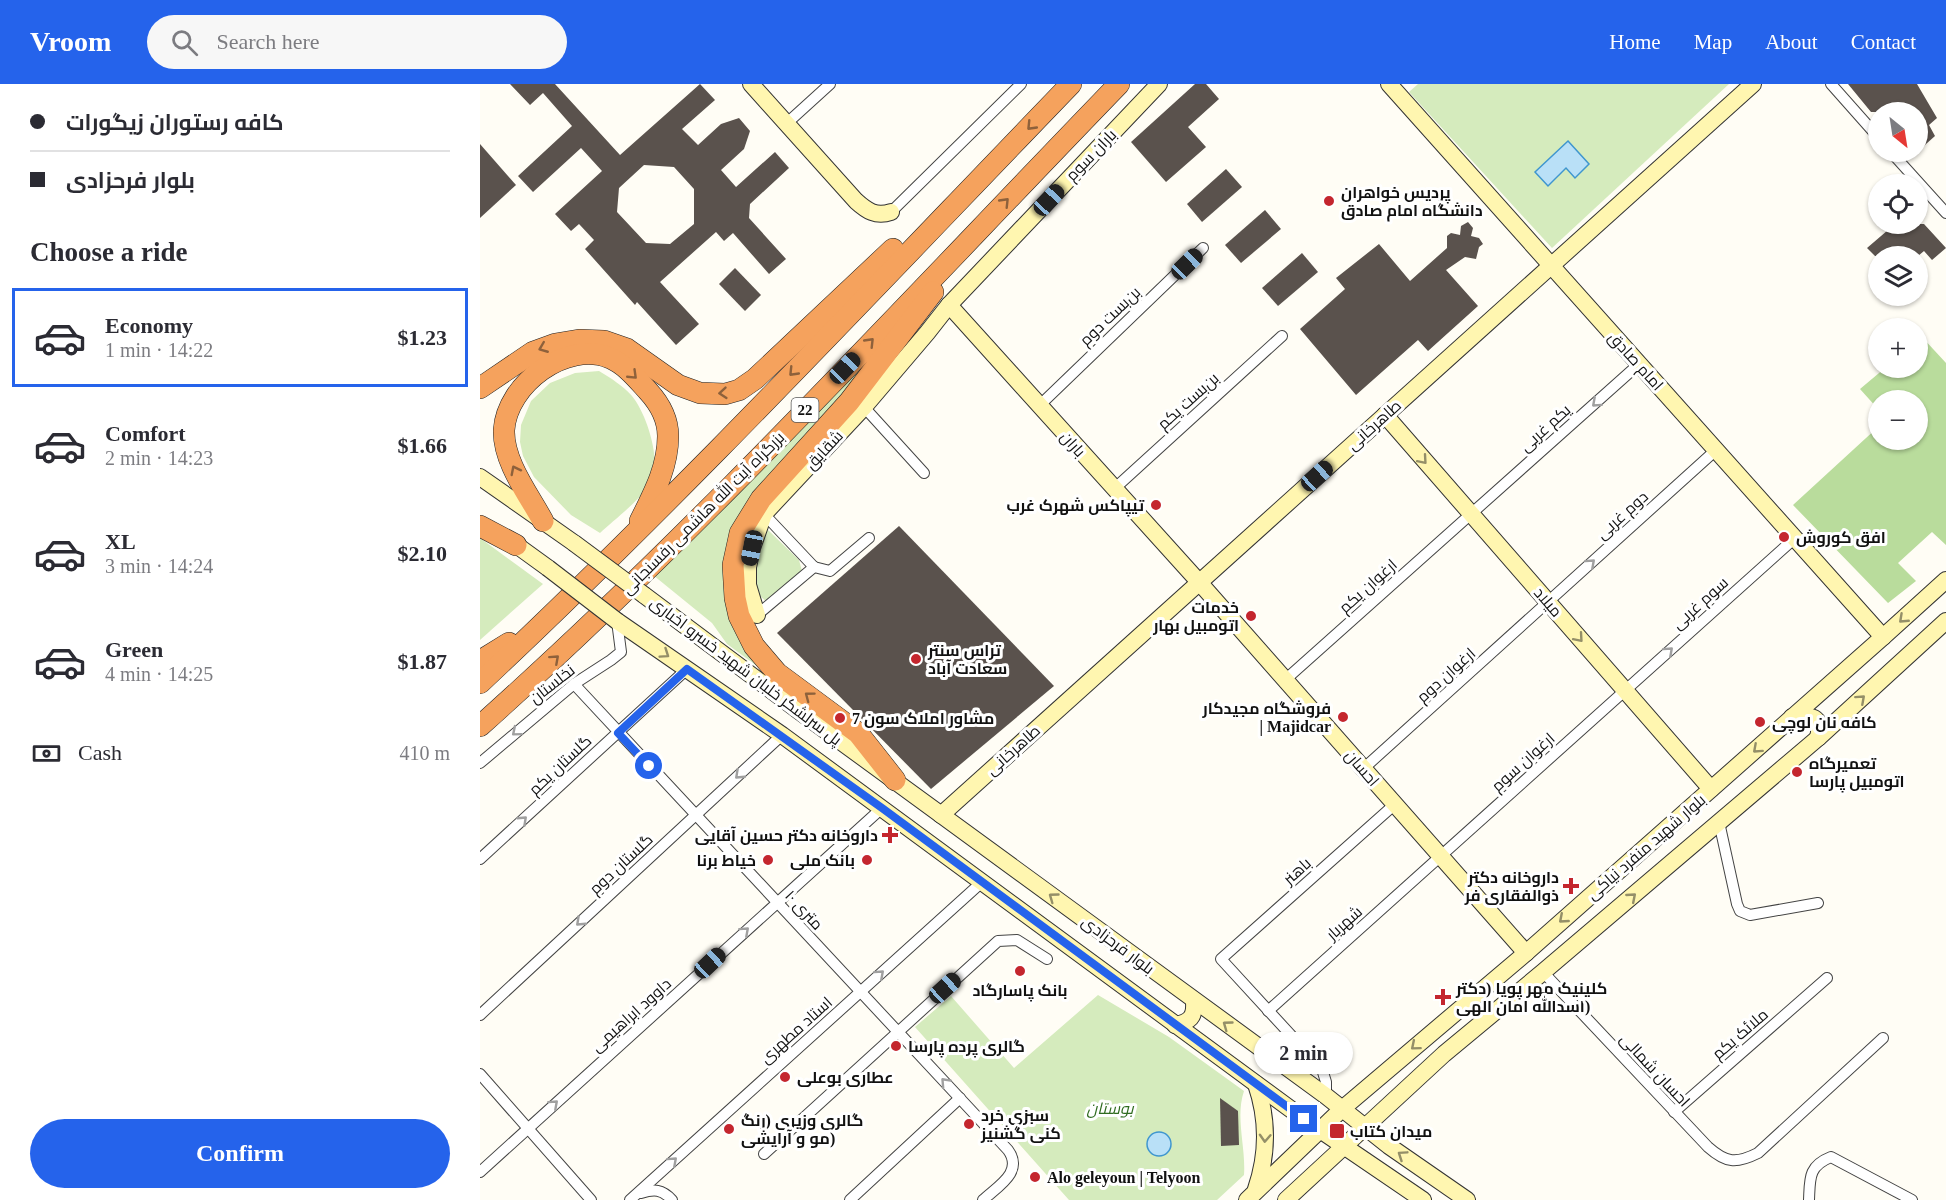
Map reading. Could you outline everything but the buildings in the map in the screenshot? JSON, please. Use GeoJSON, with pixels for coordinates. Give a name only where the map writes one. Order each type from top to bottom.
{"type":"FeatureCollection","features":[{"type":"Feature","properties":{"kind":"highway","name":"بزرگراه آیت الله هاشمی رفسنجانی"},"geometry":{"type":"LineString","coordinates":[[480,683],[716,453],[1071,84]]}},
{"type":"Feature","properties":{"kind":"highway","name":"بزرگراه آیت الله هاشمی رفسنجانی"},"geometry":{"type":"LineString","coordinates":[[480,726],[560,655],[746,472],[1119,84]]}},
{"type":"Feature","properties":{"kind":"highway"},"geometry":{"type":"LineString","coordinates":[[480,388],[533,352],[555,344],[579,340],[604,341],[627,349],[678,385],[700,393],[725,394],[739,390],[755,379],[905,237],[930,230]]}},
{"type":"Feature","properties":{"kind":"highway"},"geometry":{"type":"LineString","coordinates":[[895,780],[858,733],[777,673],[754,646],[745,630],[737,607],[733,565],[735,548],[740,533],[760,499],[849,402],[926,302],[961,248]]}},
{"type":"Feature","properties":{"kind":"highway"},"geometry":{"type":"LineString","coordinates":[[543,521],[510,461],[504,430],[508,416],[524,386],[552,362],[569,356],[586,354],[610,358],[624,367],[652,395],[661,407],[668,434],[660,480],[631,538]]}},
{"type":"Feature","properties":{"kind":"highway"},"geometry":{"type":"LineString","coordinates":[[480,526],[516,545]]}},
{"type":"Feature","properties":{"kind":"highway"},"geometry":{"type":"LineString","coordinates":[[480,661],[547,618]]}},
{"type":"Feature","properties":{"kind":"main road"},"geometry":{"type":"LineString","coordinates":[[751,84],[863,208],[882,215],[891,212]]}},
{"type":"Feature","properties":{"kind":"main road","name":"باران سوم"},"geometry":{"type":"LineString","coordinates":[[949,305],[1159,84]]}},
{"type":"Feature","properties":{"kind":"main road","name":"امام صادق"},"geometry":{"type":"LineString","coordinates":[[1389,84],[1883,637]]}},
{"type":"Feature","properties":{"kind":"main road","name":"طاهرخانی"},"geometry":{"type":"LineString","coordinates":[[941,814],[1753,84]]}},
{"type":"Feature","properties":{"kind":"main road","name":"باران"},"geometry":{"type":"LineString","coordinates":[[949,305],[1199,582]]}},
{"type":"Feature","properties":{"kind":"main road","name":"شقایق"},"geometry":{"type":"LineString","coordinates":[[757,615],[748,585],[748,567],[764,514],[864,407],[949,305]]}},
{"type":"Feature","properties":{"kind":"main road","name":"میلاد"},"geometry":{"type":"LineString","coordinates":[[1385,416],[1712,789]]}},
{"type":"Feature","properties":{"kind":"main road","name":"پل سرلشکر خلبان شهید خسرو اخباری"},"geometry":{"type":"LineString","coordinates":[[480,477],[574,543],[895,780]]}},
{"type":"Feature","properties":{"kind":"main road","name":"پل سرلشکر خلبان شهید خسرو اخباری"},"geometry":{"type":"LineString","coordinates":[[480,519],[617,621],[782,735],[882,808]]}},
{"type":"Feature","properties":{"kind":"main road","name":"بلوار شهید منفرد نیاکی"},"geometry":{"type":"LineString","coordinates":[[1251,1196],[1342,1109],[1526,953],[1946,580]]}},
{"type":"Feature","properties":{"kind":"main road","name":"احسان"},"geometry":{"type":"LineString","coordinates":[[1199,582],[1526,953]]}},
{"type":"Feature","properties":{"kind":"main road","name":"بلوار شهید منفرد نیاکی"},"geometry":{"type":"LineString","coordinates":[[1286,1200],[1444,1054],[1818,738],[1946,621]]}},
{"type":"Feature","properties":{"kind":"main road"},"geometry":{"type":"LineString","coordinates":[[1792,717],[1809,715],[1814,717],[1820,729],[1818,738]]}},
{"type":"Feature","properties":{"kind":"main road","name":"بلوار فرحزادی"},"geometry":{"type":"LineString","coordinates":[[895,780],[1366,1127]]}},
{"type":"Feature","properties":{"kind":"main road","name":"بلوار فرحزادی"},"geometry":{"type":"LineString","coordinates":[[882,808],[1175,1025],[1345,1147]]}},
{"type":"Feature","properties":{"kind":"main road"},"geometry":{"type":"LineString","coordinates":[[1175,1025],[1186,1023],[1192,1018],[1195,1011],[1194,1002]]}},
{"type":"Feature","properties":{"kind":"main road"},"geometry":{"type":"LineString","coordinates":[[1251,1196],[1263,1169],[1266,1134],[1263,1104],[1256,1084]]}},
{"type":"Feature","properties":{"kind":"main road"},"geometry":{"type":"LineString","coordinates":[[1366,1127],[1389,1146],[1467,1200]]}},
{"type":"Feature","properties":{"kind":"main road"},"geometry":{"type":"LineString","coordinates":[[1345,1147],[1424,1200]]}},
{"type":"Feature","properties":{"kind":"main road"},"geometry":{"type":"LineString","coordinates":[[1424,1200],[1422,1189],[1426,1183],[1444,1183]]}},
{"type":"Feature","properties":{"kind":"street"},"geometry":{"type":"LineString","coordinates":[[786,124],[830,84]]}},
{"type":"Feature","properties":{"kind":"street"},"geometry":{"type":"LineString","coordinates":[[891,212],[1021,84]]}},
{"type":"Feature","properties":{"kind":"street"},"geometry":{"type":"LineString","coordinates":[[1831,84],[1868,126]]}},
{"type":"Feature","properties":{"kind":"street"},"geometry":{"type":"LineString","coordinates":[[1900,162],[1946,213]]}},
{"type":"Feature","properties":{"kind":"street","name":"بن‌بست دوم"},"geometry":{"type":"LineString","coordinates":[[1039,406],[1203,248]]}},
{"type":"Feature","properties":{"kind":"street","name":"بن‌بست یکم"},"geometry":{"type":"LineString","coordinates":[[1114,489],[1282,336]]}},
{"type":"Feature","properties":{"kind":"street","name":"یکم غربی"},"geometry":{"type":"LineString","coordinates":[[1471,514],[1639,364]]}},
{"type":"Feature","properties":{"kind":"street"},"geometry":{"type":"LineString","coordinates":[[864,407],[924,473]]}},
{"type":"Feature","properties":{"kind":"street","name":"دوم غربی"},"geometry":{"type":"LineString","coordinates":[[1548,602],[1716,450]]}},
{"type":"Feature","properties":{"kind":"street"},"geometry":{"type":"LineString","coordinates":[[764,514],[814,567],[830,571],[869,538]]}},
{"type":"Feature","properties":{"kind":"street","name":"ارغوان یکم"},"geometry":{"type":"LineString","coordinates":[[1285,681],[1471,514]]}},
{"type":"Feature","properties":{"kind":"street","name":"سوم غربی"},"geometry":{"type":"LineString","coordinates":[[1625,690],[1795,538]]}},
{"type":"Feature","properties":{"kind":"street"},"geometry":{"type":"LineString","coordinates":[[757,615],[814,567]]}},
{"type":"Feature","properties":{"kind":"street","name":"ارغوان دوم"},"geometry":{"type":"LineString","coordinates":[[1363,770],[1548,602]]}},
{"type":"Feature","properties":{"kind":"street","name":"نخلستان"},"geometry":{"type":"LineString","coordinates":[[480,763],[573,684],[621,652],[617,621]]}},
{"type":"Feature","properties":{"kind":"street","name":"گلستان یکم"},"geometry":{"type":"LineString","coordinates":[[480,859],[687,669]]}},
{"type":"Feature","properties":{"kind":"street","name":"۱۰ متری"},"geometry":{"type":"LineString","coordinates":[[573,684],[1012,1156],[1014,1162],[1012,1172],[983,1200]]}},
{"type":"Feature","properties":{"kind":"street","name":"ارغوان سوم"},"geometry":{"type":"LineString","coordinates":[[1440,856],[1625,690]]}},
{"type":"Feature","properties":{"kind":"street","name":"گلستان دوم"},"geometry":{"type":"LineString","coordinates":[[480,1015],[782,735]]}},
{"type":"Feature","properties":{"kind":"street","name":"باهنر"},"geometry":{"type":"LineString","coordinates":[[1268,1011],[1221,959],[1394,805]]}},
{"type":"Feature","properties":{"kind":"street","name":"داوود ابراهیمی"},"geometry":{"type":"LineString","coordinates":[[480,1172],[882,808]]}},
{"type":"Feature","properties":{"kind":"street"},"geometry":{"type":"LineString","coordinates":[[1719,822],[1740,911],[1750,915],[1818,903]]}},
{"type":"Feature","properties":{"kind":"street","name":"شهریار"},"geometry":{"type":"LineString","coordinates":[[1268,1011],[1440,856]]}},
{"type":"Feature","properties":{"kind":"street","name":"استاد مطهری"},"geometry":{"type":"LineString","coordinates":[[632,1198],[982,882]]}},
{"type":"Feature","properties":{"kind":"street"},"geometry":{"type":"LineString","coordinates":[[764,1154],[998,941],[1017,940],[1047,959]]}},
{"type":"Feature","properties":{"kind":"street","name":"احسان شمالی"},"geometry":{"type":"LineString","coordinates":[[1543,972],[1718,1156],[1738,1162],[1758,1153],[1883,1038]]}},
{"type":"Feature","properties":{"kind":"street","name":"ملائک یکم"},"geometry":{"type":"LineString","coordinates":[[1674,1112],[1827,978]]}},
{"type":"Feature","properties":{"kind":"street"},"geometry":{"type":"LineString","coordinates":[[1268,1011],[1322,1069],[1326,1082],[1326,1096]]}},
{"type":"Feature","properties":{"kind":"street"},"geometry":{"type":"LineString","coordinates":[[480,1074],[591,1200]]}},
{"type":"Feature","properties":{"kind":"street"},"geometry":{"type":"LineString","coordinates":[[850,1200],[960,1098]]}},
{"type":"Feature","properties":{"kind":"street"},"geometry":{"type":"LineString","coordinates":[[1809,1200],[1812,1172],[1817,1164],[1831,1157],[1912,1200]]}},
{"type":"Feature","properties":{"kind":"street"},"geometry":{"type":"LineString","coordinates":[[632,1198],[653,1189],[667,1194],[672,1200]]}},
{"type":"Feature","properties":{"kind":"green space"},"geometry":{"type":"Polygon","coordinates":[[[1418,84],[1729,84],[1552,248],[1409,92],[1418,84]]]}},
{"type":"Feature","properties":{"kind":"green space"},"geometry":{"type":"Polygon","coordinates":[[[923,300],[758,495],[734,612],[817,710],[727,644],[712,623],[653,575],[923,300]]]}},
{"type":"Feature","properties":{"kind":"green space"},"geometry":{"type":"Polygon","coordinates":[[[1928,344],[1946,363],[1946,545],[1932,532],[1898,563],[1916,581],[1888,603],[1793,505],[1868,436],[1868,450],[1928,450],[1928,390],[1868,390],[1868,398],[1860,389],[1873,378],[1928,378],[1928,344]]]}},
{"type":"Feature","properties":{"kind":"green space"},"geometry":{"type":"Polygon","coordinates":[[[599,371],[625,389],[638,404],[652,439],[655,464],[654,475],[646,490],[600,533],[571,515],[534,477],[523,456],[520,442],[521,425],[531,401],[550,383],[575,373],[599,371]]]}},
{"type":"Feature","properties":{"kind":"green space"},"geometry":{"type":"Polygon","coordinates":[[[768,530],[799,560],[802,571],[767,602],[754,591],[754,584],[758,549],[768,530]]]}},
{"type":"Feature","properties":{"kind":"green space"},"geometry":{"type":"Polygon","coordinates":[[[480,538],[543,584],[480,640],[480,538]]]}},
{"type":"Feature","properties":{"kind":"green space","name":"بوستان"},"geometry":{"type":"Polygon","coordinates":[[[1098,995],[1169,1037],[1244,1091],[1240,1111],[1244,1175],[1217,1200],[1069,1200],[915,1027],[951,996],[1014,1068],[1098,995]]]}},
{"type":"Feature","properties":{"kind":"water"},"geometry":{"type":"Polygon","coordinates":[[[1568,141],[1589,164],[1575,178],[1566,168],[1548,186],[1535,172],[1568,141]]]}},
{"type":"Feature","properties":{"kind":"water"},"geometry":{"type":"Polygon","coordinates":[[[1159,1132],[1164,1133],[1170,1139],[1170,1149],[1164,1155],[1159,1156],[1154,1155],[1148,1149],[1147,1144],[1148,1139],[1154,1133],[1159,1132]]]}},
{"type":"Feature","properties":{"kind":"place","name":"پردیس خواهران دانشگاه امام صادق"},"geometry":{"type":"Point","coordinates":[1329,201]}},
{"type":"Feature","properties":{"kind":"place","name":"تیپاکس شهرک غرب"},"geometry":{"type":"Point","coordinates":[1156,505]}},
{"type":"Feature","properties":{"kind":"place","name":"افق کوروش"},"geometry":{"type":"Point","coordinates":[1784,537]}},
{"type":"Feature","properties":{"kind":"place","name":"خدمات اتومبیل بهار"},"geometry":{"type":"Point","coordinates":[1251,616]}},
{"type":"Feature","properties":{"kind":"place","name":"تراس سنتر سعادت آباد"},"geometry":{"type":"Point","coordinates":[916,659]}},
{"type":"Feature","properties":{"kind":"place","name":"فروشگاه مجیدکار | Majidcar"},"geometry":{"type":"Point","coordinates":[1343,717]}},
{"type":"Feature","properties":{"kind":"place","name":"مشاور املاک سون 7"},"geometry":{"type":"Point","coordinates":[840,718]}},
{"type":"Feature","properties":{"kind":"place","name":"کافه نان لوچی"},"geometry":{"type":"Point","coordinates":[1760,722]}},
{"type":"Feature","properties":{"kind":"place","name":"تعمیرگاه اتومبیل پارسا"},"geometry":{"type":"Point","coordinates":[1797,772]}},
{"type":"Feature","properties":{"kind":"place","name":"داروخانه دکتر حسین آقایی"},"geometry":{"type":"Point","coordinates":[890,835]}},
{"type":"Feature","properties":{"kind":"place","name":"خیاط برنا"},"geometry":{"type":"Point","coordinates":[768,860]}},
{"type":"Feature","properties":{"kind":"place","name":"بانک ملی"},"geometry":{"type":"Point","coordinates":[867,860]}},
{"type":"Feature","properties":{"kind":"place","name":"داروخانه دکتر ذوالفقاری فر"},"geometry":{"type":"Point","coordinates":[1571,886]}},
{"type":"Feature","properties":{"kind":"place","name":"بانک پاسارگاد"},"geometry":{"type":"Point","coordinates":[1020,971]}},
{"type":"Feature","properties":{"kind":"place","name":"کلینیک مهر پویا (دکتر اسدالله امان الهی)"},"geometry":{"type":"Point","coordinates":[1443,997]}},
{"type":"Feature","properties":{"kind":"place","name":"گالری پرده پارسا"},"geometry":{"type":"Point","coordinates":[896,1046]}},
{"type":"Feature","properties":{"kind":"place","name":"عطاری بوعلی"},"geometry":{"type":"Point","coordinates":[785,1077]}},
{"type":"Feature","properties":{"kind":"place","name":"سبزی خرد کنی گشنیز"},"geometry":{"type":"Point","coordinates":[969,1124]}},
{"type":"Feature","properties":{"kind":"place","name":"گالری وزیری (رنگ مو و آرایشی)"},"geometry":{"type":"Point","coordinates":[729,1129]}},
{"type":"Feature","properties":{"kind":"place","name":"میدان کتاب"},"geometry":{"type":"Point","coordinates":[1337,1131]}},
{"type":"Feature","properties":{"kind":"place","name":"Alo geleyoun | Telyoon"},"geometry":{"type":"Point","coordinates":[1035,1177]}},
{"type":"Feature","properties":{"kind":"route"},"geometry":{"type":"LineString","coordinates":[[649,766],[618,733],[687,669],[782,735],[1304,1119]]}}]}
